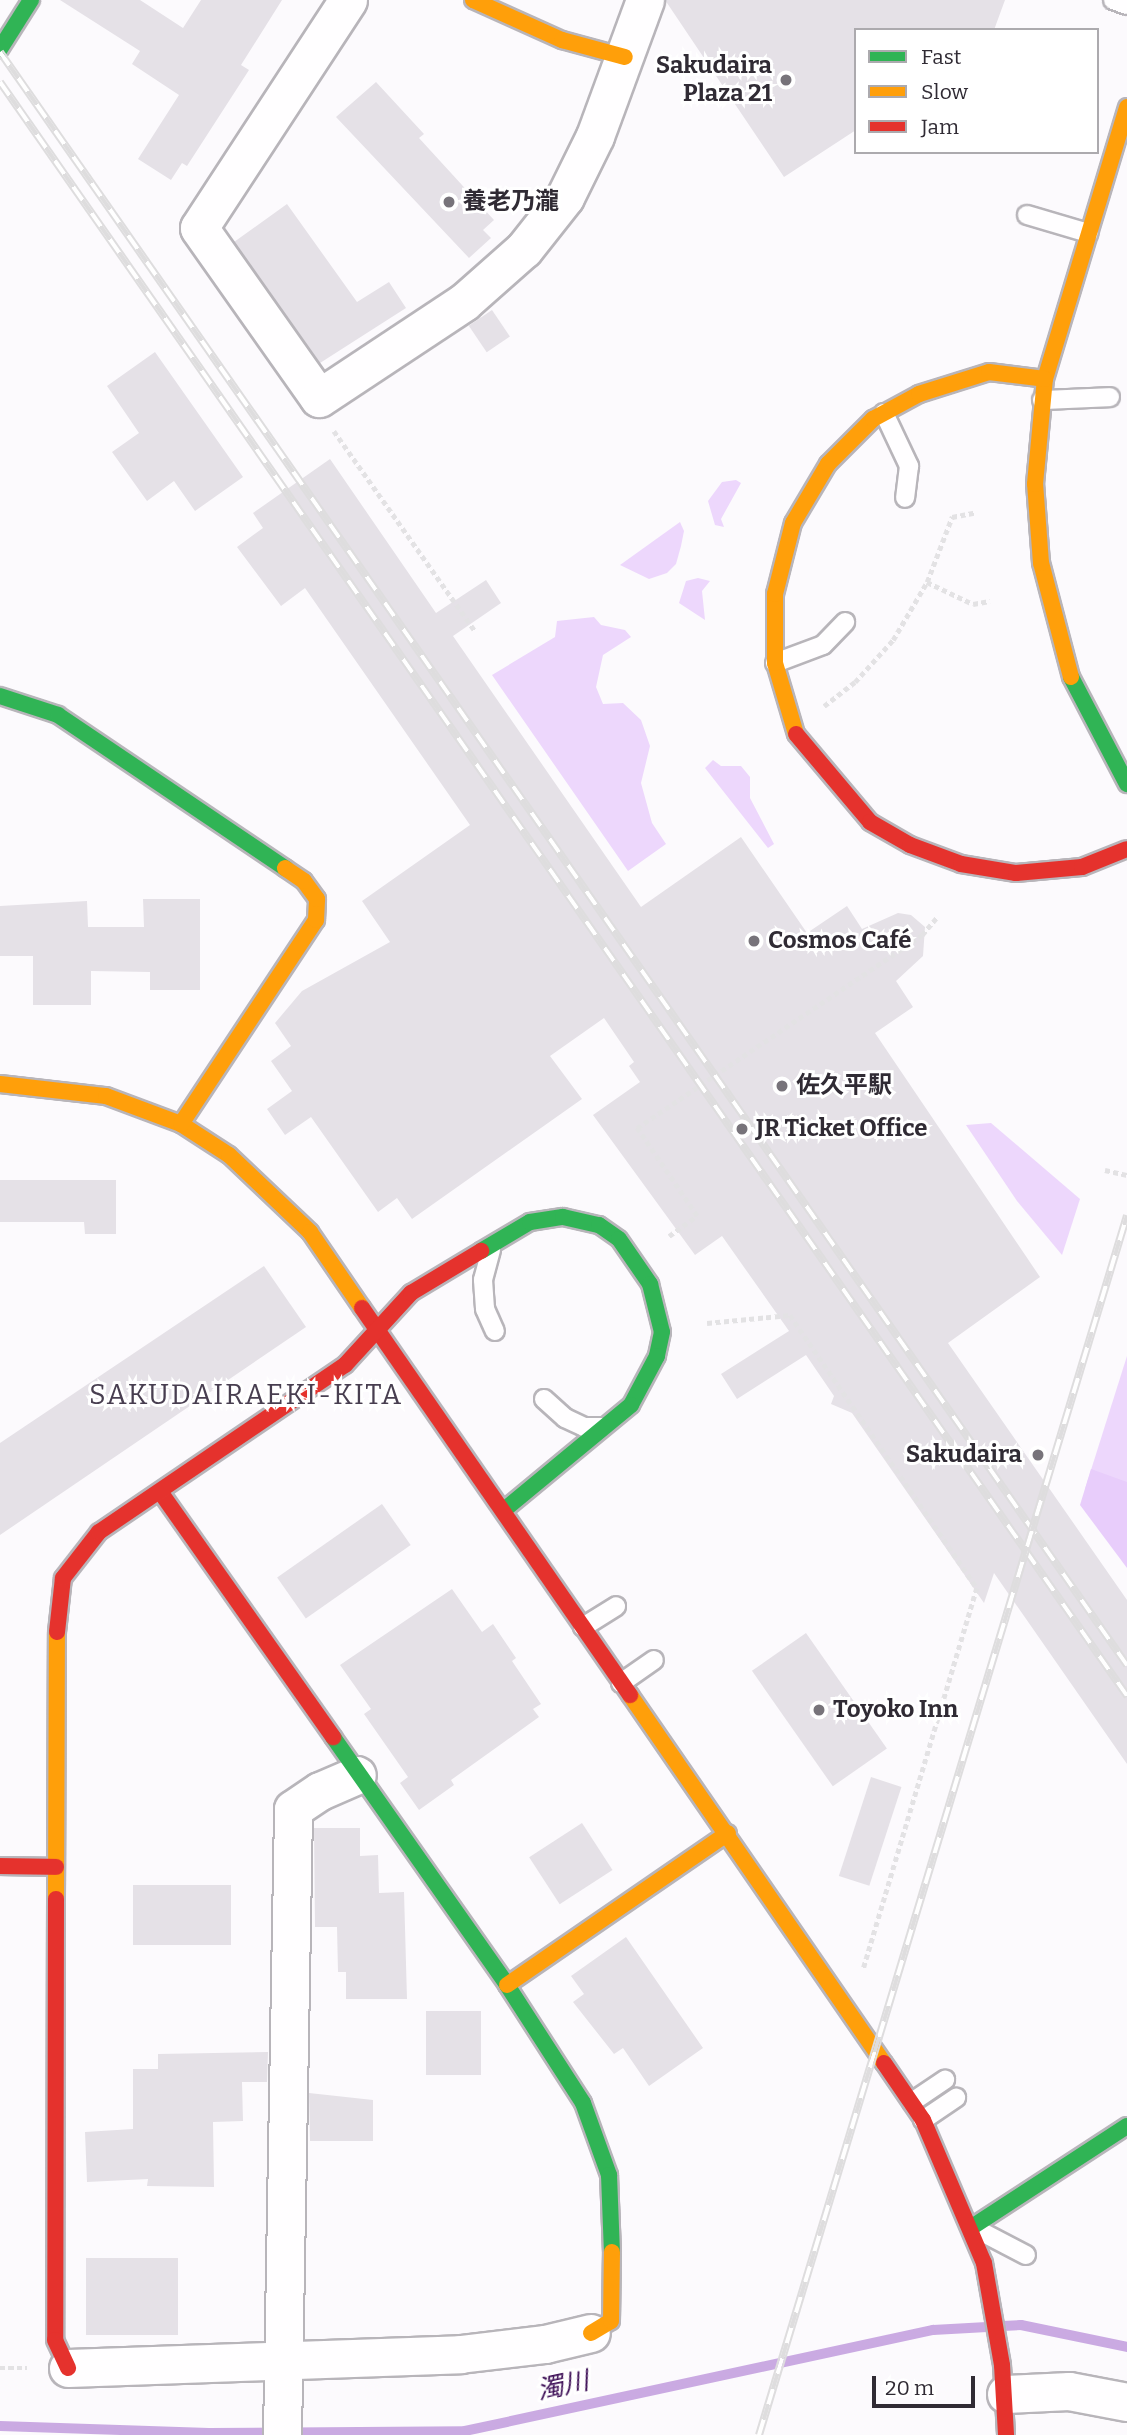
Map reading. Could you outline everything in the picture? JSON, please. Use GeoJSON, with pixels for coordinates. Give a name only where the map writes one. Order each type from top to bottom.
{"type":"FeatureCollection","features":[{"type":"Feature","properties":{"kind":"street"},"geometry":{"type":"LineString","coordinates":[[0,49],[31,0]]}},
{"type":"Feature","properties":{"kind":"street"},"geometry":{"type":"LineString","coordinates":[[348,0],[199,228],[318,398],[464,302],[524,249],[565,197],[625,57],[645,0]]}},
{"type":"Feature","properties":{"kind":"street"},"geometry":{"type":"LineString","coordinates":[[473,0],[562,40],[625,57]]}},
{"type":"Feature","properties":{"kind":"street"},"geometry":{"type":"LineString","coordinates":[[1127,107],[1045,379],[1035,484],[1041,563],[1055,630],[1076,692],[1127,785]]}},
{"type":"Feature","properties":{"kind":"street"},"geometry":{"type":"LineString","coordinates":[[1045,379],[989,372],[919,394],[884,413],[828,464],[793,523],[775,594],[775,663],[792,728],[812,757],[870,822],[910,845],[961,864],[1016,873],[1082,867],[1127,849]]}},
{"type":"Feature","properties":{"kind":"street"},"geometry":{"type":"LineString","coordinates":[[0,696],[58,715],[304,881],[317,899],[316,920],[181,1124]]}},
{"type":"Feature","properties":{"kind":"street"},"geometry":{"type":"LineString","coordinates":[[0,1084],[106,1096],[181,1124],[229,1156],[310,1232],[621,1683],[728,1833],[923,2120],[972,2227],[993,2299],[1004,2379],[1006,2435]]}},
{"type":"Feature","properties":{"kind":"street"},"geometry":{"type":"LineString","coordinates":[[161,1493],[507,1985],[583,2103],[609,2175],[613,2311],[611,2321],[592,2333],[545,2344],[460,2354],[68,2368],[55,2340],[57,1613],[63,1578],[99,1532],[161,1493],[345,1364],[380,1332],[411,1293],[530,1222],[548,1217],[583,1220],[619,1239],[642,1272],[659,1309],[662,1332],[646,1380],[612,1424],[504,1510]]}},
{"type":"Feature","properties":{"kind":"street"},"geometry":{"type":"LineString","coordinates":[[283,2422],[293,1809],[320,1790],[357,1775]]}},
{"type":"Feature","properties":{"kind":"street"},"geometry":{"type":"LineString","coordinates":[[507,1985],[728,1833]]}},
{"type":"Feature","properties":{"kind":"street"},"geometry":{"type":"LineString","coordinates":[[0,1866],[56,1867]]}},
{"type":"Feature","properties":{"kind":"street"},"geometry":{"type":"LineString","coordinates":[[972,2227],[1029,2194],[1127,2126]]}},
{"type":"Feature","properties":{"kind":"street"},"geometry":{"type":"LineString","coordinates":[[1004,2379],[1127,2402]]}},
{"type":"Feature","properties":{"kind":"lane"},"geometry":{"type":"LineString","coordinates":[[1113,0],[1127,5]]}},
{"type":"Feature","properties":{"kind":"lane"},"geometry":{"type":"LineString","coordinates":[[1027,215],[1087,233]]}},
{"type":"Feature","properties":{"kind":"lane"},"geometry":{"type":"LineString","coordinates":[[1042,400],[1110,397]]}},
{"type":"Feature","properties":{"kind":"lane"},"geometry":{"type":"LineString","coordinates":[[884,413],[909,466],[905,498]]}},
{"type":"Feature","properties":{"kind":"lane"},"geometry":{"type":"LineString","coordinates":[[775,663],[823,645],[845,622]]}},
{"type":"Feature","properties":{"kind":"lane"},"geometry":{"type":"LineString","coordinates":[[493,1244],[483,1280],[485,1309],[495,1331]]}},
{"type":"Feature","properties":{"kind":"lane"},"geometry":{"type":"LineString","coordinates":[[544,1399],[565,1418],[584,1427],[612,1424]]}},
{"type":"Feature","properties":{"kind":"lane"},"geometry":{"type":"LineString","coordinates":[[583,1628],[616,1606]]}},
{"type":"Feature","properties":{"kind":"lane"},"geometry":{"type":"LineString","coordinates":[[621,1683],[654,1660]]}},
{"type":"Feature","properties":{"kind":"lane"},"geometry":{"type":"LineString","coordinates":[[912,2102],[945,2080]]}},
{"type":"Feature","properties":{"kind":"lane"},"geometry":{"type":"LineString","coordinates":[[923,2120],[956,2098]]}},
{"type":"Feature","properties":{"kind":"lane"},"geometry":{"type":"LineString","coordinates":[[972,2227],[1026,2255]]}},
{"type":"Feature","properties":{"kind":"path"},"geometry":{"type":"LineString","coordinates":[[318,398],[326,420],[475,631]]}},
{"type":"Feature","properties":{"kind":"path"},"geometry":{"type":"LineString","coordinates":[[818,711],[855,682],[894,640],[927,582],[952,517],[977,512]]}},
{"type":"Feature","properties":{"kind":"path"},"geometry":{"type":"LineString","coordinates":[[927,582],[973,604],[990,601]]}},
{"type":"Feature","properties":{"kind":"path"},"geometry":{"type":"LineString","coordinates":[[669,1236],[698,1216],[637,1128],[922,935],[937,916]]}},
{"type":"Feature","properties":{"kind":"path"},"geometry":{"type":"LineString","coordinates":[[1105,1170],[1127,1175]]}},
{"type":"Feature","properties":{"kind":"path"},"geometry":{"type":"LineString","coordinates":[[707,1323],[790,1315],[977,1588],[863,1971]]}},
{"type":"Feature","properties":{"kind":"shaded area"},"geometry":{"type":"Polygon","coordinates":[[[736,480],[741,483],[721,519],[724,527],[715,525],[708,501],[722,482],[736,480]]]}},
{"type":"Feature","properties":{"kind":"shaded area"},"geometry":{"type":"Polygon","coordinates":[[[680,522],[684,531],[681,546],[676,564],[667,573],[649,579],[620,565],[680,522]]]}},
{"type":"Feature","properties":{"kind":"shaded area"},"geometry":{"type":"Polygon","coordinates":[[[698,578],[710,581],[702,591],[705,620],[679,603],[686,581],[698,578]]]}},
{"type":"Feature","properties":{"kind":"shaded area"},"geometry":{"type":"Polygon","coordinates":[[[594,617],[601,625],[625,630],[631,637],[603,655],[596,687],[603,704],[623,703],[641,720],[650,746],[641,783],[652,823],[666,844],[628,871],[492,675],[555,637],[557,621],[594,617]]]}},
{"type":"Feature","properties":{"kind":"shaded area"},"geometry":{"type":"Polygon","coordinates":[[[713,760],[721,766],[741,766],[750,777],[750,798],[774,844],[768,848],[705,768],[713,760]]]}},
{"type":"Feature","properties":{"kind":"shaded area"},"geometry":{"type":"Polygon","coordinates":[[[991,1123],[1080,1199],[1062,1255],[1017,1201],[966,1125],[991,1123]]]}},
{"type":"Feature","properties":{"kind":"shaded area"},"geometry":{"type":"Polygon","coordinates":[[[1127,1356],[1127,1549],[1085,1489],[1127,1356]]]}},
{"type":"Feature","properties":{"kind":"shaded area"},"geometry":{"type":"Polygon","coordinates":[[[1091,1469],[1127,1482],[1127,1568],[1080,1505],[1091,1469]]]}},
{"type":"Feature","properties":{"kind":"building"},"geometry":{"type":"Polygon","coordinates":[[[60,0],[140,0],[183,28],[201,0],[282,0],[241,65],[249,70],[187,166],[182,163],[171,180],[138,159],[179,95],[132,64],[140,51],[60,0]]]}},
{"type":"Feature","properties":{"kind":"building","name":"Sakudaira Plaza 21"},"geometry":{"type":"Polygon","coordinates":[[[665,0],[1005,0],[995,28],[854,28],[854,131],[784,177],[665,0]]]}},
{"type":"Feature","properties":{"kind":"building"},"geometry":{"type":"Polygon","coordinates":[[[376,82],[424,134],[419,138],[494,220],[483,230],[491,238],[469,258],[336,117],[376,82]]]}},
{"type":"Feature","properties":{"kind":"building"},"geometry":{"type":"Polygon","coordinates":[[[287,204],[357,302],[389,282],[406,308],[320,363],[234,242],[287,204]]]}},
{"type":"Feature","properties":{"kind":"building"},"geometry":{"type":"Polygon","coordinates":[[[492,310],[510,337],[487,352],[469,326],[492,310]]]}},
{"type":"Feature","properties":{"kind":"building"},"geometry":{"type":"Polygon","coordinates":[[[155,352],[243,477],[195,511],[174,481],[147,501],[112,452],[139,433],[107,386],[155,352]]]}},
{"type":"Feature","properties":{"kind":"building"},"geometry":{"type":"Polygon","coordinates":[[[330,459],[436,613],[486,580],[501,603],[453,636],[641,907],[741,837],[807,933],[847,906],[862,929],[898,913],[911,915],[925,927],[923,956],[896,981],[913,1007],[875,1033],[1040,1277],[948,1343],[1127,1600],[1127,1764],[994,1573],[984,1603],[852,1413],[831,1404],[834,1396],[806,1355],[737,1399],[721,1374],[789,1331],[722,1236],[695,1255],[593,1115],[640,1082],[629,1066],[634,1062],[604,1018],[550,1056],[582,1099],[412,1219],[397,1198],[378,1212],[311,1117],[285,1135],[267,1109],[292,1091],[271,1061],[291,1046],[275,1023],[302,991],[390,942],[362,901],[470,825],[305,588],[281,606],[237,547],[263,528],[253,513],[330,459]]]}},
{"type":"Feature","properties":{"kind":"building"},"geometry":{"type":"Polygon","coordinates":[[[143,899],[200,899],[200,990],[150,990],[150,972],[91,971],[91,1005],[33,1005],[33,956],[0,956],[0,906],[87,901],[88,927],[144,927],[143,899]]]}},
{"type":"Feature","properties":{"kind":"building"},"geometry":{"type":"Polygon","coordinates":[[[0,1180],[116,1180],[116,1234],[85,1234],[84,1222],[0,1222],[0,1180]]]}},
{"type":"Feature","properties":{"kind":"building"},"geometry":{"type":"Polygon","coordinates":[[[264,1266],[306,1327],[0,1535],[0,1443],[264,1266]]]}},
{"type":"Feature","properties":{"kind":"building"},"geometry":{"type":"Polygon","coordinates":[[[382,1504],[411,1545],[306,1618],[277,1577],[382,1504]]]}},
{"type":"Feature","properties":{"kind":"building"},"geometry":{"type":"Polygon","coordinates":[[[452,1589],[482,1632],[493,1624],[516,1658],[512,1661],[541,1704],[533,1709],[539,1717],[451,1780],[454,1785],[419,1810],[400,1783],[408,1777],[364,1714],[371,1709],[340,1665],[452,1589]]]}},
{"type":"Feature","properties":{"kind":"building","name":"Toyoko Inn"},"geometry":{"type":"Polygon","coordinates":[[[806,1633],[887,1749],[833,1786],[752,1671],[806,1633]]]}},
{"type":"Feature","properties":{"kind":"building"},"geometry":{"type":"Polygon","coordinates":[[[871,1777],[901,1787],[869,1886],[839,1876],[871,1777]]]}},
{"type":"Feature","properties":{"kind":"building"},"geometry":{"type":"Polygon","coordinates":[[[582,1823],[612,1870],[560,1904],[529,1857],[582,1823]]]}},
{"type":"Feature","properties":{"kind":"building"},"geometry":{"type":"Polygon","coordinates":[[[314,1828],[360,1828],[360,1856],[378,1855],[379,1893],[404,1892],[407,1999],[346,1999],[346,1972],[338,1972],[337,1927],[315,1927],[314,1828]]]}},
{"type":"Feature","properties":{"kind":"building"},"geometry":{"type":"Polygon","coordinates":[[[133,1885],[231,1885],[231,1945],[133,1945],[133,1885]]]}},
{"type":"Feature","properties":{"kind":"building"},"geometry":{"type":"Polygon","coordinates":[[[626,1937],[703,2048],[649,2086],[623,2048],[614,2054],[573,2002],[584,1994],[571,1976],[626,1937]]]}},
{"type":"Feature","properties":{"kind":"building"},"geometry":{"type":"Polygon","coordinates":[[[426,2011],[481,2011],[481,2075],[426,2075],[426,2011]]]}},
{"type":"Feature","properties":{"kind":"building"},"geometry":{"type":"Polygon","coordinates":[[[268,2052],[267,2082],[242,2082],[243,2121],[213,2122],[214,2187],[147,2186],[148,2179],[87,2182],[85,2132],[133,2129],[133,2069],[158,2069],[158,2054],[268,2052]]]}},
{"type":"Feature","properties":{"kind":"building"},"geometry":{"type":"Polygon","coordinates":[[[309,2093],[373,2100],[373,2141],[310,2141],[309,2093]]]}},
{"type":"Feature","properties":{"kind":"building"},"geometry":{"type":"Polygon","coordinates":[[[86,2258],[178,2258],[178,2335],[86,2335],[86,2258]]]}},
{"type":"Feature","properties":{"kind":"waterway","name":"濁川"},"geometry":{"type":"LineString","coordinates":[[1003,2326],[1021,2325],[1127,2347]]}},
{"type":"Feature","properties":{"kind":"waterway","name":"濁川"},"geometry":{"type":"LineString","coordinates":[[0,2426],[209,2433],[465,2431],[933,2330],[987,2327]]}},
{"type":"Feature","properties":{"kind":"railway"},"geometry":{"type":"LineString","coordinates":[[0,52],[1127,1665]]}},
{"type":"Feature","properties":{"kind":"railway"},"geometry":{"type":"LineString","coordinates":[[0,82],[1127,1696]]}},
{"type":"Feature","properties":{"kind":"railway"},"geometry":{"type":"LineString","coordinates":[[759,2435],[1127,1215]]}},
{"type":"Feature","properties":{"kind":"traffic: fast"},"geometry":{"type":"LineString","coordinates":[[0,49],[31,0]]}},
{"type":"Feature","properties":{"kind":"traffic: fast"},"geometry":{"type":"LineString","coordinates":[[1071,677],[1127,784]]}},
{"type":"Feature","properties":{"kind":"traffic: fast"},"geometry":{"type":"LineString","coordinates":[[0,696],[58,715],[285,868]]}},
{"type":"Feature","properties":{"kind":"traffic: fast"},"geometry":{"type":"LineString","coordinates":[[481,1251],[530,1222],[563,1217],[599,1225],[619,1239],[650,1284],[662,1332],[657,1356],[631,1405],[504,1510]]}},
{"type":"Feature","properties":{"kind":"traffic: fast"},"geometry":{"type":"LineString","coordinates":[[333,1737],[507,1985],[583,2103],[609,2175],[612,2252]]}},
{"type":"Feature","properties":{"kind":"traffic: fast"},"geometry":{"type":"LineString","coordinates":[[972,2227],[1127,2126]]}},
{"type":"Feature","properties":{"kind":"traffic: slow"},"geometry":{"type":"LineString","coordinates":[[473,0],[562,40],[625,57]]}},
{"type":"Feature","properties":{"kind":"traffic: slow"},"geometry":{"type":"LineString","coordinates":[[1071,677],[1041,563],[1035,484],[1045,379],[1127,107]]}},
{"type":"Feature","properties":{"kind":"traffic: slow"},"geometry":{"type":"LineString","coordinates":[[796,734],[775,663],[775,594],[793,523],[828,464],[873,419],[919,394],[989,372],[1045,379]]}},
{"type":"Feature","properties":{"kind":"traffic: slow"},"geometry":{"type":"LineString","coordinates":[[181,1124],[316,920],[317,899],[304,881],[285,868]]}},
{"type":"Feature","properties":{"kind":"traffic: slow"},"geometry":{"type":"LineString","coordinates":[[0,1084],[106,1096],[181,1124],[229,1155],[310,1232],[362,1308]]}},
{"type":"Feature","properties":{"kind":"traffic: slow"},"geometry":{"type":"LineString","coordinates":[[56,1899],[57,1632]]}},
{"type":"Feature","properties":{"kind":"traffic: slow"},"geometry":{"type":"LineString","coordinates":[[630,1695],[884,2063]]}},
{"type":"Feature","properties":{"kind":"traffic: slow"},"geometry":{"type":"LineString","coordinates":[[507,1985],[728,1833]]}},
{"type":"Feature","properties":{"kind":"traffic: slow"},"geometry":{"type":"LineString","coordinates":[[591,2333],[611,2321],[612,2252]]}},
{"type":"Feature","properties":{"kind":"traffic: jam"},"geometry":{"type":"LineString","coordinates":[[796,734],[870,822],[910,845],[961,864],[1016,873],[1082,867],[1127,849]]}},
{"type":"Feature","properties":{"kind":"traffic: jam"},"geometry":{"type":"LineString","coordinates":[[57,1632],[63,1578],[99,1532],[345,1365],[411,1293],[481,1251]]}},
{"type":"Feature","properties":{"kind":"traffic: jam"},"geometry":{"type":"LineString","coordinates":[[362,1308],[630,1695]]}},
{"type":"Feature","properties":{"kind":"traffic: jam"},"geometry":{"type":"LineString","coordinates":[[161,1493],[333,1737]]}},
{"type":"Feature","properties":{"kind":"traffic: jam"},"geometry":{"type":"LineString","coordinates":[[0,1866],[56,1867]]}},
{"type":"Feature","properties":{"kind":"traffic: jam"},"geometry":{"type":"LineString","coordinates":[[56,1899],[55,2340],[68,2368]]}},
{"type":"Feature","properties":{"kind":"traffic: jam"},"geometry":{"type":"LineString","coordinates":[[884,2063],[923,2120],[984,2263],[1002,2365],[1006,2435]]}},
{"type":"Feature","properties":{"kind":"place","name":"Sakudaira Plaza 21"},"geometry":{"type":"Point","coordinates":[786,80]}},
{"type":"Feature","properties":{"kind":"place","name":"養老乃瀧"},"geometry":{"type":"Point","coordinates":[449,202]}},
{"type":"Feature","properties":{"kind":"place","name":"Cosmos Café"},"geometry":{"type":"Point","coordinates":[754,941]}},
{"type":"Feature","properties":{"kind":"place","name":"佐久平駅"},"geometry":{"type":"Point","coordinates":[782,1086]}},
{"type":"Feature","properties":{"kind":"place","name":"JR Ticket Office"},"geometry":{"type":"Point","coordinates":[742,1129]}},
{"type":"Feature","properties":{"kind":"place","name":"Sakudaira"},"geometry":{"type":"Point","coordinates":[1038,1455]}},
{"type":"Feature","properties":{"kind":"place","name":"Toyoko Inn"},"geometry":{"type":"Point","coordinates":[819,1710]}},
{"type":"Feature","properties":{"kind":"district","name":"SAKUDAIRAEKI-KITA"},"geometry":{"type":"Point","coordinates":[246,1395]}}]}
